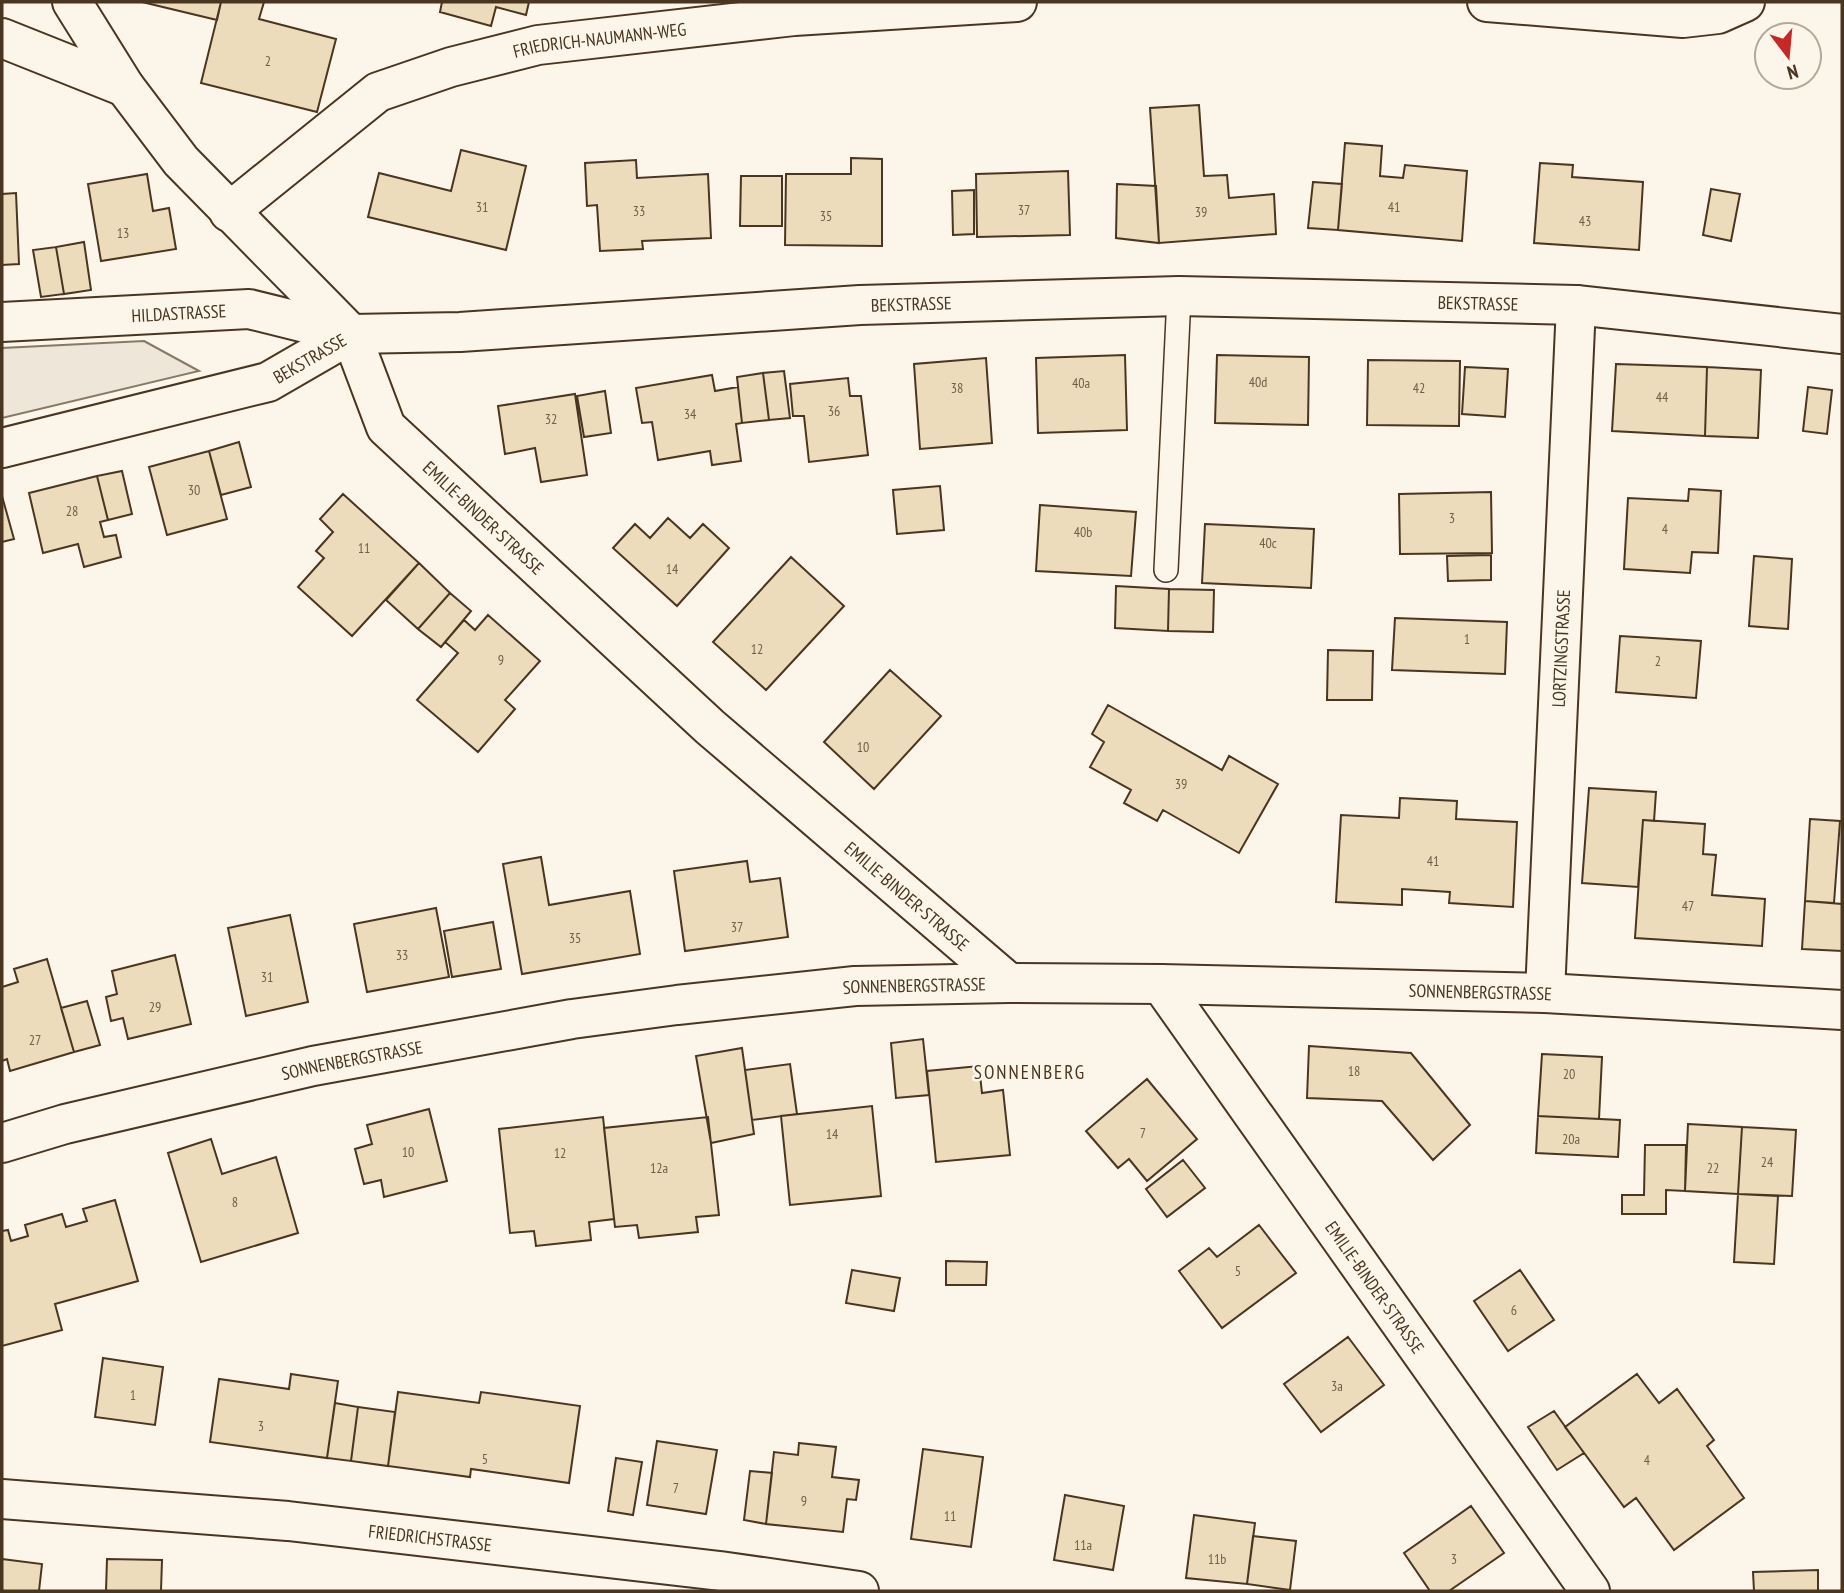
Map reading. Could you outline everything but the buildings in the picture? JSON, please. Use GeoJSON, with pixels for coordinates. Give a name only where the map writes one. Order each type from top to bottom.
{"type":"FeatureCollection","features":[{"type":"Feature","properties":{"kind":"street","name":"EMILIE-BINDER-STRASSE"},"geometry":{"type":"LineString","coordinates":[[72,2],[125,87],[181,161],[351,334],[386,427],[710,727],[1009,983]]}},
{"type":"Feature","properties":{"kind":"street","name":"FRIEDRICH-NAUMANN-WEG"},"geometry":{"type":"LineString","coordinates":[[229,212],[378,92],[450,67],[538,45],[794,16],[1017,2]]}},
{"type":"Feature","properties":{"kind":"street"},"geometry":{"type":"LineString","coordinates":[[1487,2],[1683,18],[1718,14],[1745,2]]}},
{"type":"Feature","properties":{"kind":"street"},"geometry":{"type":"LineString","coordinates":[[2,38],[125,87]]}},
{"type":"Feature","properties":{"kind":"street","name":"BEKSTRASSE"},"geometry":{"type":"LineString","coordinates":[[2,448],[268,382],[351,334],[460,332],[860,305],[1179,296],[1576,305],[1842,334]]}},
{"type":"Feature","properties":{"kind":"street","name":"LORTZINGSTRASSE"},"geometry":{"type":"LineString","coordinates":[[1545,993],[1576,305]]}},
{"type":"Feature","properties":{"kind":"street","name":"HILDASTRASSE"},"geometry":{"type":"LineString","coordinates":[[2,322],[249,309],[351,334]]}},
{"type":"Feature","properties":{"kind":"street","name":"EMILIE-BINDER-STRASSE"},"geometry":{"type":"LineString","coordinates":[[1161,984],[1590,1591]]}},
{"type":"Feature","properties":{"kind":"street","name":"SONNENBERGSTRASSE"},"geometry":{"type":"LineString","coordinates":[[2,1143],[65,1124],[313,1066],[572,1019],[855,986],[1161,984],[1545,993],[1842,1010]]}},
{"type":"Feature","properties":{"kind":"street","name":"FRIEDRICHSTRASSE"},"geometry":{"type":"LineString","coordinates":[[2,1499],[288,1521],[859,1591]]}},
{"type":"Feature","properties":{"kind":"lane"},"geometry":{"type":"LineString","coordinates":[[1166,570],[1179,296]]}},
{"type":"Feature","properties":{"kind":"shaded area"},"geometry":{"type":"Polygon","coordinates":[[[144,341],[199,371],[2,418],[2,348],[144,341]]]}},
{"type":"Feature","properties":{"kind":"district","name":"SONNENBERG"},"geometry":{"type":"Point","coordinates":[1030,1072]}}]}
